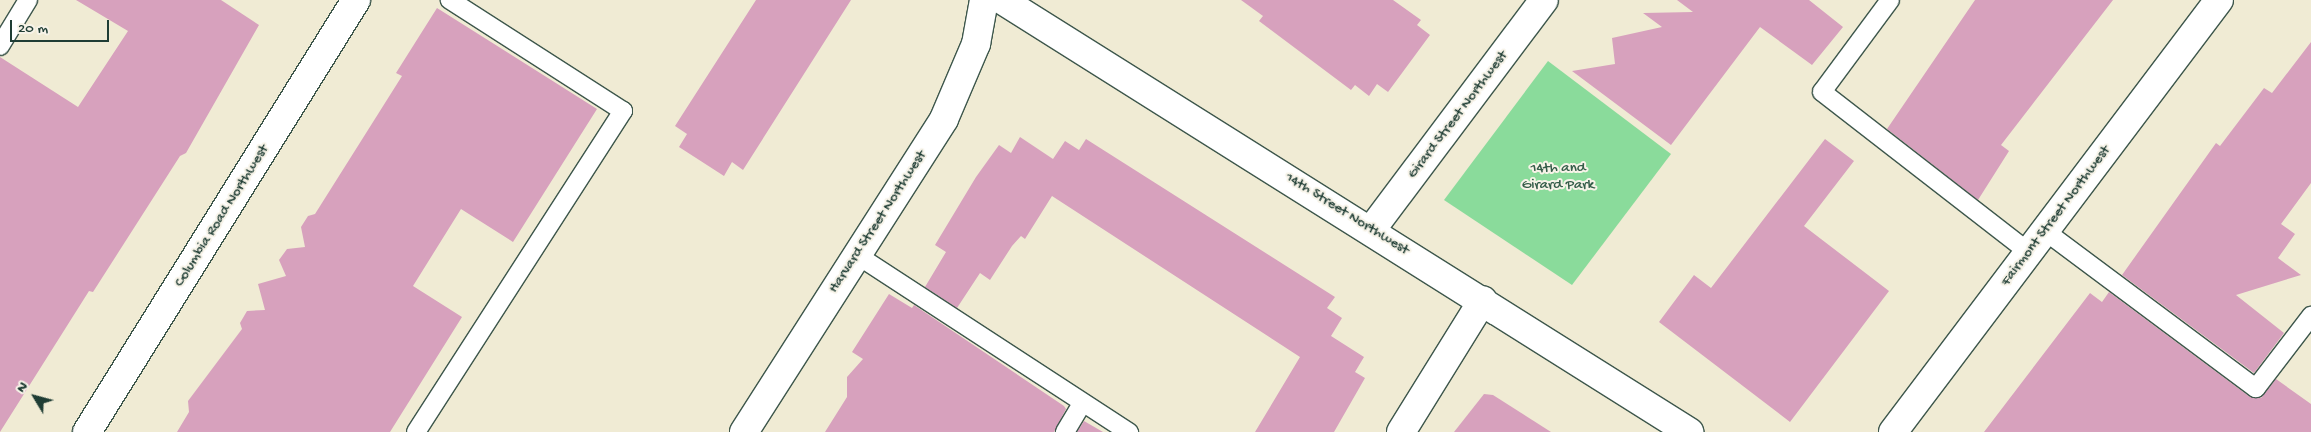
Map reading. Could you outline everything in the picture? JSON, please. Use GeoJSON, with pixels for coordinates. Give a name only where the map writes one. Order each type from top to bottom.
{"type":"FeatureCollection","features":[{"type":"Feature","properties":{"kind":"main road","name":"Columbia Road Northwest"},"geometry":{"type":"LineString","coordinates":[[88,432],[356,0]]}},
{"type":"Feature","properties":{"kind":"main road","name":"Harvard Street Northwest"},"geometry":{"type":"LineString","coordinates":[[744,432],[944,119],[976,44],[984,0]]}},
{"type":"Feature","properties":{"kind":"main road","name":"14th Street Northwest"},"geometry":{"type":"LineString","coordinates":[[1002,0],[1372,229],[1689,432]]}},
{"type":"Feature","properties":{"kind":"main road","name":"Girard Street Northwest"},"geometry":{"type":"LineString","coordinates":[[1372,229],[1544,0]]}},
{"type":"Feature","properties":{"kind":"main road","name":"Fairmont Street Northwest"},"geometry":{"type":"LineString","coordinates":[[1893,432],[2219,0]]}},
{"type":"Feature","properties":{"kind":"main road"},"geometry":{"type":"LineString","coordinates":[[1400,432],[1483,300]]}},
{"type":"Feature","properties":{"kind":"lane"},"geometry":{"type":"LineString","coordinates":[[0,46],[28,0]]}},
{"type":"Feature","properties":{"kind":"lane"},"geometry":{"type":"LineString","coordinates":[[416,432],[623,111],[450,0]]}},
{"type":"Feature","properties":{"kind":"lane"},"geometry":{"type":"LineString","coordinates":[[1890,0],[1822,92],[2037,242],[2256,388],[2311,316]]}},
{"type":"Feature","properties":{"kind":"lane"},"geometry":{"type":"LineString","coordinates":[[857,255],[1082,404],[1129,432]]}},
{"type":"Feature","properties":{"kind":"lane"},"geometry":{"type":"LineString","coordinates":[[1065,432],[1082,404]]}},
{"type":"Feature","properties":{"kind":"green space","name":"14th and Girard Park"},"geometry":{"type":"Polygon","coordinates":[[[1548,61],[1671,154],[1572,285],[1444,200],[1548,61]]]}},
{"type":"Feature","properties":{"kind":"building"},"geometry":{"type":"Polygon","coordinates":[[[76,0],[221,0],[259,25],[186,153],[180,156],[93,292],[89,291],[0,432],[0,57],[78,107],[128,31],[76,0]]]}},
{"type":"Feature","properties":{"kind":"building"},"geometry":{"type":"Polygon","coordinates":[[[756,0],[851,0],[743,170],[732,162],[724,176],[679,147],[687,134],[675,126],[756,0]]]}},
{"type":"Feature","properties":{"kind":"building"},"geometry":{"type":"Polygon","coordinates":[[[1241,0],[1393,0],[1421,20],[1417,25],[1430,35],[1388,92],[1377,84],[1369,96],[1355,85],[1351,90],[1259,21],[1263,16],[1241,0]]]}},
{"type":"Feature","properties":{"kind":"building"},"geometry":{"type":"Polygon","coordinates":[[[1677,0],[1809,0],[1843,27],[1812,65],[1760,27],[1671,145],[1572,71],[1615,64],[1612,38],[1662,27],[1643,13],[1693,12],[1677,0]]]}},
{"type":"Feature","properties":{"kind":"building"},"geometry":{"type":"Polygon","coordinates":[[[1975,0],[2113,0],[2001,145],[2009,151],[1978,200],[1887,129],[1975,0]]]}},
{"type":"Feature","properties":{"kind":"building"},"geometry":{"type":"Polygon","coordinates":[[[437,8],[597,109],[513,242],[461,209],[413,286],[462,317],[390,432],[177,432],[189,412],[188,401],[242,329],[240,323],[247,311],[265,310],[258,284],[286,276],[279,260],[287,249],[305,247],[301,227],[308,216],[315,214],[402,76],[396,73],[437,8]]]}},
{"type":"Feature","properties":{"kind":"building"},"geometry":{"type":"Polygon","coordinates":[[[2311,42],[2311,183],[2281,224],[2295,234],[2278,258],[2301,275],[2236,295],[2284,333],[2254,373],[2122,275],[2216,143],[2220,146],[2264,88],[2272,93],[2311,42]]]}},
{"type":"Feature","properties":{"kind":"building"},"geometry":{"type":"Polygon","coordinates":[[[1020,137],[1053,159],[1065,141],[1079,150],[1086,139],[1335,297],[1327,308],[1342,318],[1331,336],[1364,357],[1355,372],[1365,378],[1334,432],[1255,432],[1300,357],[1052,196],[1025,239],[1021,236],[1012,246],[990,280],[980,273],[957,308],[925,287],[946,252],[935,245],[976,177],[999,145],[1011,153],[1020,137]]]}},
{"type":"Feature","properties":{"kind":"building"},"geometry":{"type":"Polygon","coordinates":[[[1825,139],[1854,161],[1804,226],[1889,291],[1790,422],[1659,322],[1694,275],[1711,288],[1825,139]]]}},
{"type":"Feature","properties":{"kind":"building"},"geometry":{"type":"Polygon","coordinates":[[[2109,292],[2250,397],[2261,398],[2276,379],[2311,404],[2311,432],[1984,432],[2090,293],[2102,302],[2109,292]]]}},
{"type":"Feature","properties":{"kind":"building"},"geometry":{"type":"Polygon","coordinates":[[[889,294],[912,308],[914,305],[1064,406],[1066,409],[1054,432],[825,432],[847,397],[847,377],[863,359],[852,352],[889,294]]]}},
{"type":"Feature","properties":{"kind":"building"},"geometry":{"type":"Polygon","coordinates":[[[1484,394],[1493,395],[1551,432],[1454,432],[1484,394]]]}},
{"type":"Feature","properties":{"kind":"building"},"geometry":{"type":"Polygon","coordinates":[[[1084,421],[1103,432],[1077,432],[1084,421]]]}}]}
